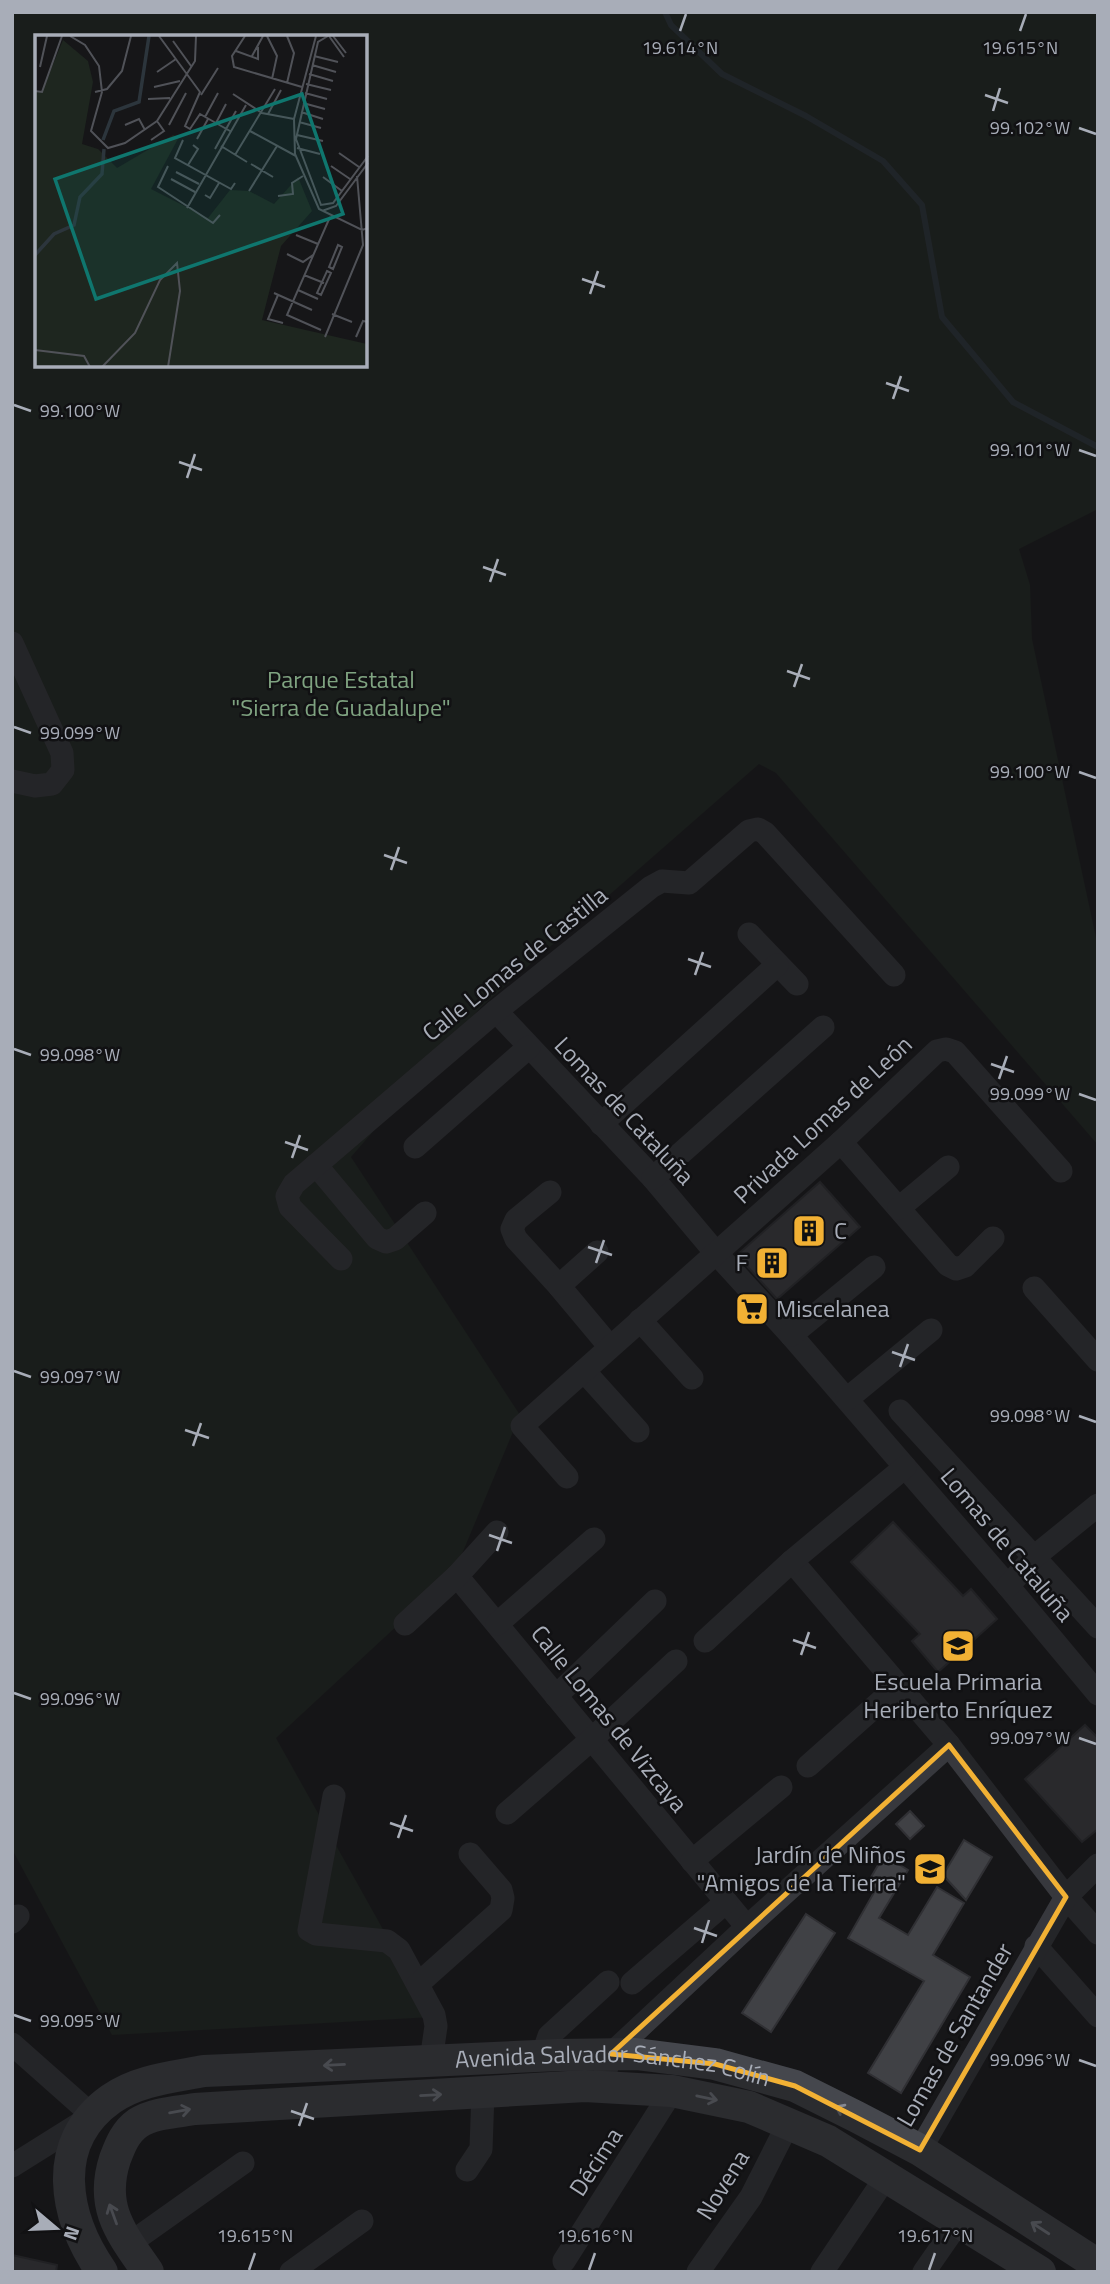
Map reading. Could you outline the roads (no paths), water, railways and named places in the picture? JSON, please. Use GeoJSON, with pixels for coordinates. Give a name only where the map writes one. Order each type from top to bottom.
{"type":"FeatureCollection","features":[{"type":"Feature","properties":{"kind":"street"},"geometry":{"type":"LineString","coordinates":[[12,643],[62,753],[63,770],[52,783],[35,786],[12,781]]}},
{"type":"Feature","properties":{"kind":"street","name":"Calle Lomas de Castilla"},"geometry":{"type":"LineString","coordinates":[[341,1259],[290,1207],[287,1196],[294,1184],[496,1011],[651,887],[662,881],[689,883],[748,831],[758,829],[765,833],[894,975]]}},
{"type":"Feature","properties":{"kind":"street"},"geometry":{"type":"LineString","coordinates":[[748,934],[797,984]]}},
{"type":"Feature","properties":{"kind":"street"},"geometry":{"type":"LineString","coordinates":[[601,1124],[777,965]]}},
{"type":"Feature","properties":{"kind":"street","name":"Lomas de Cataluña"},"geometry":{"type":"LineString","coordinates":[[496,1011],[653,1178],[716,1253],[847,1399],[1098,1694]]}},
{"type":"Feature","properties":{"kind":"street"},"geometry":{"type":"LineString","coordinates":[[653,1178],[823,1027]]}},
{"type":"Feature","properties":{"kind":"street","name":"Lomas de Cataluña"},"geometry":{"type":"LineString","coordinates":[[415,1147],[529,1047]]}},
{"type":"Feature","properties":{"kind":"street","name":"Privada Lomas de León"},"geometry":{"type":"LineString","coordinates":[[567,1477],[522,1426],[841,1142],[937,1051],[946,1049],[955,1052],[1061,1171]]}},
{"type":"Feature","properties":{"kind":"street"},"geometry":{"type":"LineString","coordinates":[[841,1142],[948,1265],[956,1269],[965,1266],[993,1238]]}},
{"type":"Feature","properties":{"kind":"street"},"geometry":{"type":"LineString","coordinates":[[316,1165],[377,1238],[386,1242],[395,1239],[425,1213]]}},
{"type":"Feature","properties":{"kind":"street"},"geometry":{"type":"LineString","coordinates":[[900,1208],[948,1167]]}},
{"type":"Feature","properties":{"kind":"street"},"geometry":{"type":"LineString","coordinates":[[550,1192],[516,1220],[512,1229],[516,1239],[610,1347]]}},
{"type":"Feature","properties":{"kind":"street"},"geometry":{"type":"LineString","coordinates":[[559,1286],[597,1251]]}},
{"type":"Feature","properties":{"kind":"street"},"geometry":{"type":"LineString","coordinates":[[791,1335],[874,1267]]}},
{"type":"Feature","properties":{"kind":"street"},"geometry":{"type":"LineString","coordinates":[[1034,1288],[1098,1360]]}},
{"type":"Feature","properties":{"kind":"street"},"geometry":{"type":"LineString","coordinates":[[640,1320],[692,1378]]}},
{"type":"Feature","properties":{"kind":"street"},"geometry":{"type":"LineString","coordinates":[[847,1399],[931,1330]]}},
{"type":"Feature","properties":{"kind":"street"},"geometry":{"type":"LineString","coordinates":[[584,1371],[638,1431]]}},
{"type":"Feature","properties":{"kind":"street"},"geometry":{"type":"LineString","coordinates":[[900,1412],[1098,1627]]}},
{"type":"Feature","properties":{"kind":"street"},"geometry":{"type":"LineString","coordinates":[[705,1641],[792,1560],[905,1467]]}},
{"type":"Feature","properties":{"kind":"street"},"geometry":{"type":"LineString","coordinates":[[1008,1586],[1034,1557],[1098,1505]]}},
{"type":"Feature","properties":{"kind":"street"},"geometry":{"type":"LineString","coordinates":[[405,1624],[457,1576],[497,1532]]}},
{"type":"Feature","properties":{"kind":"street"},"geometry":{"type":"LineString","coordinates":[[497,1624],[594,1539]]}},
{"type":"Feature","properties":{"kind":"street"},"geometry":{"type":"LineString","coordinates":[[792,1560],[949,1745],[1066,1897],[1098,1933]]}},
{"type":"Feature","properties":{"kind":"street","name":"Calle Lomas de Vizcaya"},"geometry":{"type":"LineString","coordinates":[[457,1576],[747,1927]]}},
{"type":"Feature","properties":{"kind":"street"},"geometry":{"type":"LineString","coordinates":[[556,1696],[654,1601]]}},
{"type":"Feature","properties":{"kind":"street"},"geometry":{"type":"LineString","coordinates":[[507,1813],[676,1661]]}},
{"type":"Feature","properties":{"kind":"street"},"geometry":{"type":"LineString","coordinates":[[808,1766],[898,1686]]}},
{"type":"Feature","properties":{"kind":"street"},"geometry":{"type":"LineString","coordinates":[[601,2087],[611,2054],[949,1745]]}},
{"type":"Feature","properties":{"kind":"street"},"geometry":{"type":"LineString","coordinates":[[692,1861],[781,1787]]}},
{"type":"Feature","properties":{"kind":"street"},"geometry":{"type":"LineString","coordinates":[[334,1796],[309,1930],[316,1934],[387,1941],[399,1950],[434,2015],[436,2026],[431,2061]]}},
{"type":"Feature","properties":{"kind":"street"},"geometry":{"type":"LineString","coordinates":[[418,1984],[500,1910],[503,1898],[501,1890],[470,1854]]}},
{"type":"Feature","properties":{"kind":"street","name":"Lomas de Santander"},"geometry":{"type":"LineString","coordinates":[[920,2150],[1066,1897],[1098,1865]]}},
{"type":"Feature","properties":{"kind":"street"},"geometry":{"type":"LineString","coordinates":[[632,1983],[726,1902]]}},
{"type":"Feature","properties":{"kind":"street","name":"Lomas de Santander"},"geometry":{"type":"LineString","coordinates":[[1036,1946],[1098,2016]]}},
{"type":"Feature","properties":{"kind":"street"},"geometry":{"type":"LineString","coordinates":[[542,2056],[549,2036],[608,1982]]}},
{"type":"Feature","properties":{"kind":"street"},"geometry":{"type":"LineString","coordinates":[[12,2044],[90,2117]]}},
{"type":"Feature","properties":{"kind":"street","name":"Avenida Salvador Sánchez Colín"},"geometry":{"type":"LineString","coordinates":[[90,2117],[113,2098],[149,2081],[204,2071],[611,2054],[636,2054],[715,2064],[795,2086],[920,2150],[1098,2265]]}},
{"type":"Feature","properties":{"kind":"street"},"geometry":{"type":"LineString","coordinates":[[376,2063],[376,2098]]}},
{"type":"Feature","properties":{"kind":"street","name":"Avenida Salvador Sánchez Colín"},"geometry":{"type":"LineString","coordinates":[[129,2244],[119,2230],[109,2203],[110,2174],[121,2141],[138,2123],[159,2115],[183,2111],[376,2098],[601,2087],[672,2091],[749,2107],[828,2141],[1034,2270]]}},
{"type":"Feature","properties":{"kind":"street","name":"Décima"},"geometry":{"type":"LineString","coordinates":[[564,2261],[672,2091]]}},
{"type":"Feature","properties":{"kind":"street"},"geometry":{"type":"LineString","coordinates":[[467,2170],[481,2149],[483,2092]]}},
{"type":"Feature","properties":{"kind":"street"},"geometry":{"type":"LineString","coordinates":[[12,2166],[90,2117]]}},
{"type":"Feature","properties":{"kind":"street"},"geometry":{"type":"LineString","coordinates":[[90,2117],[73,2148],[68,2180],[73,2213],[87,2249],[102,2272]]}},
{"type":"Feature","properties":{"kind":"street","name":"Novena"},"geometry":{"type":"LineString","coordinates":[[698,2272],[751,2197],[788,2124]]}},
{"type":"Feature","properties":{"kind":"street"},"geometry":{"type":"LineString","coordinates":[[148,2272],[129,2244],[243,2163]]}},
{"type":"Feature","properties":{"kind":"street"},"geometry":{"type":"LineString","coordinates":[[821,2272],[886,2177]]}},
{"type":"Feature","properties":{"kind":"street"},"geometry":{"type":"LineString","coordinates":[[291,2272],[362,2221]]}},
{"type":"Feature","properties":{"kind":"street"},"geometry":{"type":"LineString","coordinates":[[924,2272],[958,2223]]}},
{"type":"Feature","properties":{"kind":"waterway"},"geometry":{"type":"LineString","coordinates":[[665,12],[671,25],[722,74],[806,116],[883,161],[922,205],[942,317],[1013,402],[1098,447]]}},
{"type":"Feature","properties":{"kind":"place","name":"C"},"geometry":{"type":"Point","coordinates":[809,1231]}},
{"type":"Feature","properties":{"kind":"place","name":"F"},"geometry":{"type":"Point","coordinates":[772,1263]}},
{"type":"Feature","properties":{"kind":"place","name":"Miscelanea"},"geometry":{"type":"Point","coordinates":[752,1309]}},
{"type":"Feature","properties":{"kind":"place","name":"Escuela Primaria Heriberto Enríquez"},"geometry":{"type":"Point","coordinates":[958,1646]}},
{"type":"Feature","properties":{"kind":"place","name":"Jardín de Niños \"Amigos de la Tierra\""},"geometry":{"type":"Point","coordinates":[930,1869]}},
{"type":"Feature","properties":{"kind":"park label","name":"Parque Estatal \"Sierra de Guadalupe\""},"geometry":{"type":"Point","coordinates":[341,694]}}]}
